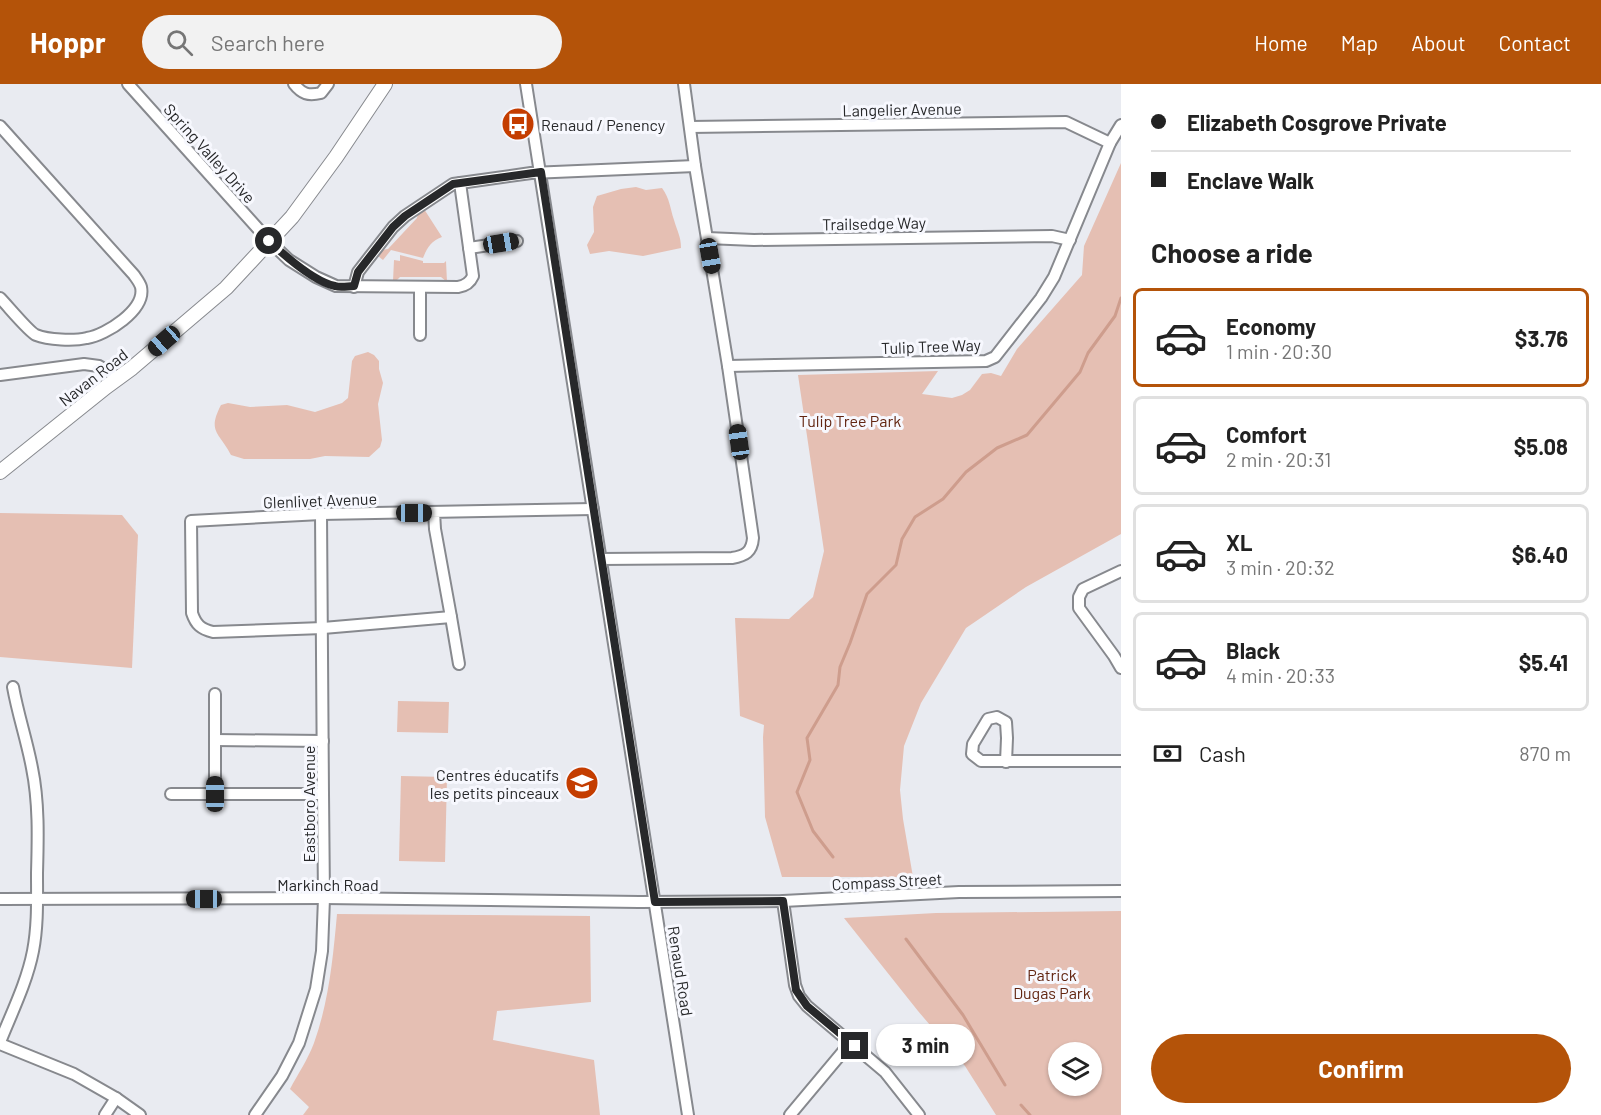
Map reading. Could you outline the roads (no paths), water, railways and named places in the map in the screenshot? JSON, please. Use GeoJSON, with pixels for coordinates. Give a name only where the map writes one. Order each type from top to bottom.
{"type":"FeatureCollection","features":[{"type":"Feature","properties":{"kind":"main road","name":"Navan Road"},"geometry":{"type":"LineString","coordinates":[[0,472],[132,368],[226,288],[292,217],[385,84]]}},
{"type":"Feature","properties":{"kind":"street","name":"Spring Valley Drive"},"geometry":{"type":"LineString","coordinates":[[128,84],[269,241],[289,260],[336,286],[458,287],[465,285],[473,276],[460,183]]}},
{"type":"Feature","properties":{"kind":"street"},"geometry":{"type":"LineString","coordinates":[[294,84],[304,94],[311,95],[321,93],[327,84]]}},
{"type":"Feature","properties":{"kind":"street","name":"Renaud Road"},"geometry":{"type":"LineString","coordinates":[[526,84],[688,1115]]}},
{"type":"Feature","properties":{"kind":"street"},"geometry":{"type":"LineString","coordinates":[[601,559],[732,558],[742,556],[750,551],[753,545],[684,84]]}},
{"type":"Feature","properties":{"kind":"street","name":"Langelier Avenue"},"geometry":{"type":"LineString","coordinates":[[690,127],[1066,122],[1110,143]]}},
{"type":"Feature","properties":{"kind":"street"},"geometry":{"type":"LineString","coordinates":[[1070,240],[1110,143],[1121,125]]}},
{"type":"Feature","properties":{"kind":"street"},"geometry":{"type":"LineString","coordinates":[[0,126],[134,275],[141,287],[140,299],[134,310],[108,330],[88,338],[59,339],[35,335],[0,298]]}},
{"type":"Feature","properties":{"kind":"street"},"geometry":{"type":"LineString","coordinates":[[354,286],[358,272],[393,227],[405,216],[453,184],[541,172],[695,166]]}},
{"type":"Feature","properties":{"kind":"street","name":"Trailsedge Way"},"geometry":{"type":"LineString","coordinates":[[707,238],[754,240],[1052,236],[1070,240]]}},
{"type":"Feature","properties":{"kind":"street","name":"Tulip Tree Way"},"geometry":{"type":"LineString","coordinates":[[728,366],[986,361],[995,357],[1041,298],[1054,277],[1070,240]]}},
{"type":"Feature","properties":{"kind":"street"},"geometry":{"type":"LineString","coordinates":[[469,248],[517,241]]}},
{"type":"Feature","properties":{"kind":"street"},"geometry":{"type":"LineString","coordinates":[[420,287],[420,335]]}},
{"type":"Feature","properties":{"kind":"street"},"geometry":{"type":"LineString","coordinates":[[0,375],[84,364],[99,366],[116,379]]}},
{"type":"Feature","properties":{"kind":"street","name":"Glenlivet Avenue"},"geometry":{"type":"LineString","coordinates":[[323,628],[213,632],[203,630],[195,623],[192,613],[191,521],[321,514],[593,508]]}},
{"type":"Feature","properties":{"kind":"street"},"geometry":{"type":"LineString","coordinates":[[434,512],[459,664]]}},
{"type":"Feature","properties":{"kind":"street","name":"Eastboro Avenue"},"geometry":{"type":"LineString","coordinates":[[255,1115],[282,1076],[299,1043],[316,989],[322,951],[324,898],[321,514]]}},
{"type":"Feature","properties":{"kind":"street"},"geometry":{"type":"LineString","coordinates":[[1121,571],[1083,589],[1079,597],[1079,608],[1121,668]]}},
{"type":"Feature","properties":{"kind":"street"},"geometry":{"type":"LineString","coordinates":[[323,628],[451,617]]}},
{"type":"Feature","properties":{"kind":"street"},"geometry":{"type":"LineString","coordinates":[[13,687],[16,709],[32,767],[36,795],[37,927],[26,976],[0,1043],[74,1074],[140,1115]]}},
{"type":"Feature","properties":{"kind":"street"},"geometry":{"type":"LineString","coordinates":[[215,694],[215,794]]}},
{"type":"Feature","properties":{"kind":"street"},"geometry":{"type":"LineString","coordinates":[[1006,762],[1005,722],[997,717],[988,719],[973,744],[972,754],[981,761],[1006,762],[1121,762]]}},
{"type":"Feature","properties":{"kind":"street"},"geometry":{"type":"LineString","coordinates":[[215,740],[323,741]]}},
{"type":"Feature","properties":{"kind":"street"},"geometry":{"type":"LineString","coordinates":[[171,794],[323,794]]}},
{"type":"Feature","properties":{"kind":"street","name":"Compass Street"},"geometry":{"type":"LineString","coordinates":[[655,902],[783,901],[959,892],[1121,891]]}},
{"type":"Feature","properties":{"kind":"street","name":"Markinch Road"},"geometry":{"type":"LineString","coordinates":[[0,899],[324,898],[655,902]]}},
{"type":"Feature","properties":{"kind":"street"},"geometry":{"type":"LineString","coordinates":[[783,901],[796,990],[807,1006],[885,1072],[919,1115]]}},
{"type":"Feature","properties":{"kind":"street"},"geometry":{"type":"LineString","coordinates":[[790,1115],[851,1042]]}},
{"type":"Feature","properties":{"kind":"street"},"geometry":{"type":"LineString","coordinates":[[105,1115],[116,1098]]}},
{"type":"Feature","properties":{"kind":"waterway"},"geometry":{"type":"LineString","coordinates":[[833,857],[813,831],[797,792],[810,760],[807,738],[838,685],[840,667],[867,594],[896,565],[902,539],[915,517],[943,499],[966,472],[997,448],[1027,435],[1080,372],[1088,353],[1115,316],[1121,298]]}},
{"type":"Feature","properties":{"kind":"waterway"},"geometry":{"type":"LineString","coordinates":[[906,939],[963,1015],[1005,1085]]}},
{"type":"Feature","properties":{"kind":"waterway"},"geometry":{"type":"LineString","coordinates":[[1021,1105],[1030,1115]]}},
{"type":"Feature","properties":{"kind":"place","name":"Renaud / Penency"},"geometry":{"type":"Point","coordinates":[518,124]}},
{"type":"Feature","properties":{"kind":"place","name":"Centres éducatifs les petits pinceaux"},"geometry":{"type":"Point","coordinates":[582,783]}},
{"type":"Feature","properties":{"kind":"park label","name":"Tulip Tree Park"},"geometry":{"type":"Point","coordinates":[850,420]}},
{"type":"Feature","properties":{"kind":"park label","name":"Patrick Dugas Park"},"geometry":{"type":"Point","coordinates":[1052,983]}}]}
